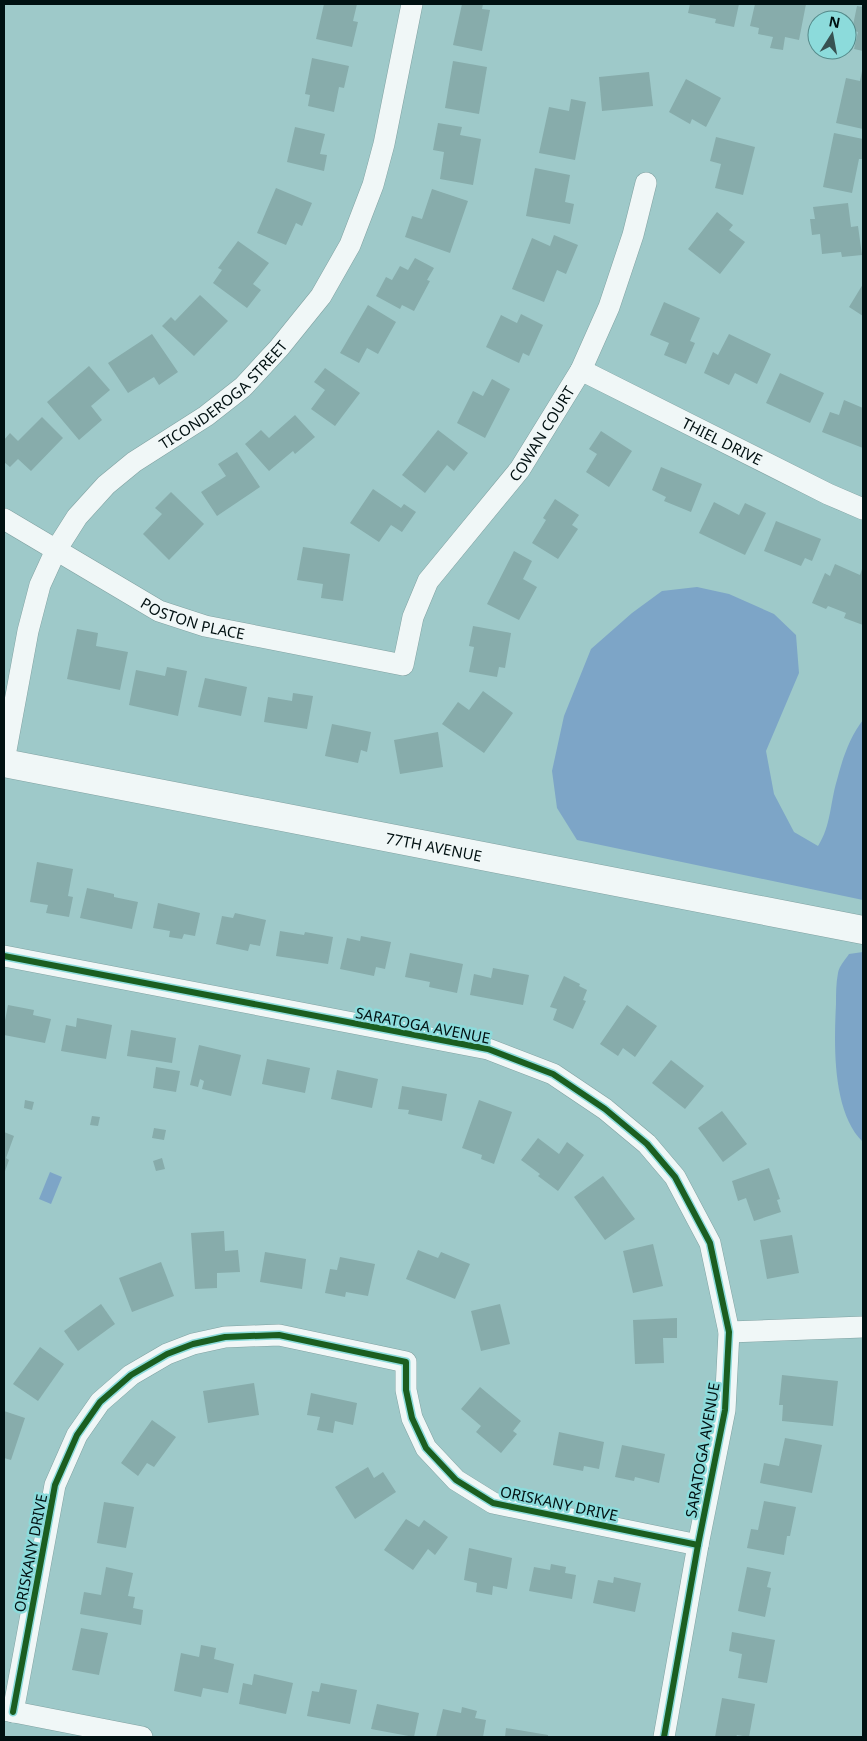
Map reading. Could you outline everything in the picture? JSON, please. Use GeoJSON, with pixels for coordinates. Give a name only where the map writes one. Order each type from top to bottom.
{"type":"FeatureCollection","features":[{"type":"Feature","properties":{"kind":"street","name":"TICONDEROGA STREET"},"geometry":{"type":"LineString","coordinates":[[4,762],[28,630],[40,585],[56,550],[77,517],[106,485],[134,462],[206,416],[243,387],[279,348],[321,296],[350,246],[373,185],[384,144],[412,4]]}},
{"type":"Feature","properties":{"kind":"street","name":"COWAN COURT"},"geometry":{"type":"LineString","coordinates":[[403,665],[413,617],[428,581],[520,469],[581,370],[609,308],[633,235],[646,183]]}},
{"type":"Feature","properties":{"kind":"street","name":"THIEL DRIVE"},"geometry":{"type":"LineString","coordinates":[[581,370],[863,510]]}},
{"type":"Feature","properties":{"kind":"street","name":"POSTON PLACE"},"geometry":{"type":"LineString","coordinates":[[4,519],[159,611],[205,626],[403,665]]}},
{"type":"Feature","properties":{"kind":"street","name":"77TH AVENUE"},"geometry":{"type":"LineString","coordinates":[[4,762],[863,930]]}},
{"type":"Feature","properties":{"kind":"street","name":"SARATOGA AVENUE"},"geometry":{"type":"LineString","coordinates":[[4,956],[488,1050],[553,1074],[605,1109],[647,1144],[675,1177],[710,1243],[729,1332],[724,1410],[664,1737]]}},
{"type":"Feature","properties":{"kind":"street"},"geometry":{"type":"LineString","coordinates":[[729,1332],[863,1327]]}},
{"type":"Feature","properties":{"kind":"street","name":"ORISKANY DRIVE"},"geometry":{"type":"LineString","coordinates":[[8,1711],[55,1485],[77,1435],[100,1402],[131,1375],[167,1354],[193,1344],[225,1337],[279,1335],[406,1362],[406,1390],[412,1418],[426,1448],[456,1480],[494,1503],[698,1545]]}},
{"type":"Feature","properties":{"kind":"street"},"geometry":{"type":"LineString","coordinates":[[8,1711],[142,1737]]}},
{"type":"Feature","properties":{"kind":"water"},"geometry":{"type":"Polygon","coordinates":[[[697,587],[729,594],[774,614],[796,635],[799,673],[766,751],[774,794],[794,832],[818,846],[828,822],[844,756],[854,733],[863,720],[863,900],[577,840],[557,808],[552,771],[564,716],[591,649],[632,613],[662,591],[697,587]]]}},
{"type":"Feature","properties":{"kind":"water"},"geometry":{"type":"Polygon","coordinates":[[[863,952],[863,1142],[853,1129],[845,1113],[840,1096],[835,1057],[835,1038],[836,988],[839,970],[849,954],[863,952]]]}},
{"type":"Feature","properties":{"kind":"water"},"geometry":{"type":"Polygon","coordinates":[[[50,1172],[62,1177],[51,1204],[39,1199],[50,1172]]]}},
{"type":"Feature","properties":{"kind":"building"},"geometry":{"type":"Polygon","coordinates":[[[324,4],[357,4],[353,21],[358,22],[352,47],[316,39],[324,4]]]}},
{"type":"Feature","properties":{"kind":"building"},"geometry":{"type":"Polygon","coordinates":[[[462,4],[483,4],[482,9],[490,10],[482,51],[453,45],[462,4]]]}},
{"type":"Feature","properties":{"kind":"building"},"geometry":{"type":"Polygon","coordinates":[[[690,4],[739,4],[734,27],[715,23],[716,19],[688,13],[690,4]]]}},
{"type":"Feature","properties":{"kind":"building"},"geometry":{"type":"Polygon","coordinates":[[[755,4],[806,4],[799,40],[785,37],[783,50],[770,48],[773,37],[758,34],[759,28],[750,26],[755,4]]]}},
{"type":"Feature","properties":{"kind":"building"},"geometry":{"type":"Polygon","coordinates":[[[857,6],[863,7],[863,51],[857,50],[857,6]]]}},
{"type":"Feature","properties":{"kind":"building"},"geometry":{"type":"Polygon","coordinates":[[[312,58],[349,66],[344,88],[339,87],[334,112],[308,106],[310,95],[305,94],[312,58]]]}},
{"type":"Feature","properties":{"kind":"building"},"geometry":{"type":"Polygon","coordinates":[[[453,61],[487,67],[479,114],[445,108],[453,61]]]}},
{"type":"Feature","properties":{"kind":"building"},"geometry":{"type":"Polygon","coordinates":[[[862,71],[863,129],[836,123],[846,78],[860,81],[862,71]]]}},
{"type":"Feature","properties":{"kind":"building"},"geometry":{"type":"Polygon","coordinates":[[[649,72],[653,106],[602,111],[599,77],[649,72]]]}},
{"type":"Feature","properties":{"kind":"building"},"geometry":{"type":"Polygon","coordinates":[[[686,79],[721,98],[706,127],[692,119],[690,124],[669,112],[686,79]]]}},
{"type":"Feature","properties":{"kind":"building"},"geometry":{"type":"Polygon","coordinates":[[[571,99],[586,102],[575,160],[539,153],[549,107],[569,111],[571,99]]]}},
{"type":"Feature","properties":{"kind":"building"},"geometry":{"type":"Polygon","coordinates":[[[438,123],[462,127],[460,135],[481,139],[473,185],[440,179],[444,152],[433,150],[438,123]]]}},
{"type":"Feature","properties":{"kind":"building"},"geometry":{"type":"Polygon","coordinates":[[[295,127],[325,134],[320,154],[327,155],[324,171],[287,162],[295,127]]]}},
{"type":"Feature","properties":{"kind":"building"},"geometry":{"type":"Polygon","coordinates":[[[834,133],[863,139],[863,159],[859,159],[852,193],[823,187],[834,133]]]}},
{"type":"Feature","properties":{"kind":"building"},"geometry":{"type":"Polygon","coordinates":[[[716,137],[755,147],[743,195],[715,188],[721,164],[710,161],[716,137]]]}},
{"type":"Feature","properties":{"kind":"building"},"geometry":{"type":"Polygon","coordinates":[[[535,168],[570,175],[565,202],[574,204],[570,224],[526,216],[535,168]]]}},
{"type":"Feature","properties":{"kind":"building"},"geometry":{"type":"Polygon","coordinates":[[[276,188],[312,203],[302,226],[296,223],[286,245],[257,233],[276,188]]]}},
{"type":"Feature","properties":{"kind":"building"},"geometry":{"type":"Polygon","coordinates":[[[432,189],[468,201],[450,253],[405,237],[412,216],[422,219],[432,189]]]}},
{"type":"Feature","properties":{"kind":"building"},"geometry":{"type":"Polygon","coordinates":[[[848,203],[851,227],[858,226],[862,255],[842,257],[841,252],[822,254],[820,234],[812,235],[810,219],[815,219],[813,207],[848,203]]]}},
{"type":"Feature","properties":{"kind":"building"},"geometry":{"type":"Polygon","coordinates":[[[717,212],[733,225],[729,230],[745,242],[720,274],[688,249],[717,212]]]}},
{"type":"Feature","properties":{"kind":"building"},"geometry":{"type":"Polygon","coordinates":[[[554,235],[578,245],[566,274],[557,270],[544,302],[512,289],[532,238],[550,246],[554,235]]]}},
{"type":"Feature","properties":{"kind":"building"},"geometry":{"type":"Polygon","coordinates":[[[238,241],[269,263],[253,284],[261,290],[247,308],[213,283],[222,270],[218,268],[238,241]]]}},
{"type":"Feature","properties":{"kind":"building"},"geometry":{"type":"Polygon","coordinates":[[[415,258],[434,268],[427,280],[430,281],[414,311],[402,305],[400,309],[376,296],[386,277],[392,280],[400,266],[408,270],[415,258]]]}},
{"type":"Feature","properties":{"kind":"building"},"geometry":{"type":"Polygon","coordinates":[[[863,284],[863,316],[849,307],[863,284]]]}},
{"type":"Feature","properties":{"kind":"building"},"geometry":{"type":"Polygon","coordinates":[[[200,295],[228,321],[194,356],[162,326],[171,317],[175,321],[200,295]]]}},
{"type":"Feature","properties":{"kind":"building"},"geometry":{"type":"Polygon","coordinates":[[[664,302],[700,318],[690,341],[695,343],[686,364],[664,355],[669,343],[650,335],[664,302]]]}},
{"type":"Feature","properties":{"kind":"building"},"geometry":{"type":"Polygon","coordinates":[[[368,305],[396,322],[378,354],[367,348],[359,363],[340,353],[368,305]]]}},
{"type":"Feature","properties":{"kind":"building"},"geometry":{"type":"Polygon","coordinates":[[[521,314],[543,325],[529,356],[523,353],[519,363],[486,347],[501,315],[517,323],[521,314]]]}},
{"type":"Feature","properties":{"kind":"building"},"geometry":{"type":"Polygon","coordinates":[[[152,334],[178,372],[159,385],[154,377],[128,393],[108,363],[152,334]]]}},
{"type":"Feature","properties":{"kind":"building"},"geometry":{"type":"Polygon","coordinates":[[[729,334],[771,354],[757,384],[735,373],[729,385],[704,373],[713,352],[718,355],[729,334]]]}},
{"type":"Feature","properties":{"kind":"building"},"geometry":{"type":"Polygon","coordinates":[[[89,366],[110,390],[91,406],[102,420],[79,440],[47,402],[89,366]]]}},
{"type":"Feature","properties":{"kind":"building"},"geometry":{"type":"Polygon","coordinates":[[[325,368],[360,393],[335,426],[311,409],[325,390],[314,382],[325,368]]]}},
{"type":"Feature","properties":{"kind":"building"},"geometry":{"type":"Polygon","coordinates":[[[780,373],[824,393],[810,423],[766,403],[780,373]]]}},
{"type":"Feature","properties":{"kind":"building"},"geometry":{"type":"Polygon","coordinates":[[[492,379],[510,389],[485,438],[457,423],[473,391],[483,396],[492,379]]]}},
{"type":"Feature","properties":{"kind":"building"},"geometry":{"type":"Polygon","coordinates":[[[844,400],[863,408],[863,448],[822,432],[830,412],[839,415],[844,400]]]}},
{"type":"Feature","properties":{"kind":"building"},"geometry":{"type":"Polygon","coordinates":[[[295,415],[315,437],[295,454],[293,451],[269,471],[245,444],[261,430],[269,438],[295,415]]]}},
{"type":"Feature","properties":{"kind":"building"},"geometry":{"type":"Polygon","coordinates":[[[42,417],[63,438],[31,471],[18,459],[10,467],[4,462],[4,440],[10,433],[18,441],[42,417]]]}},
{"type":"Feature","properties":{"kind":"building"},"geometry":{"type":"Polygon","coordinates":[[[438,430],[468,453],[454,471],[447,465],[425,493],[402,475],[438,430]]]}},
{"type":"Feature","properties":{"kind":"building"},"geometry":{"type":"Polygon","coordinates":[[[601,431],[632,451],[609,487],[586,472],[597,454],[589,449],[601,431]]]}},
{"type":"Feature","properties":{"kind":"building"},"geometry":{"type":"Polygon","coordinates":[[[237,452],[260,487],[217,516],[201,492],[226,476],[218,464],[237,452]]]}},
{"type":"Feature","properties":{"kind":"building"},"geometry":{"type":"Polygon","coordinates":[[[661,467],[702,484],[691,512],[664,501],[666,497],[652,490],[661,467]]]}},
{"type":"Feature","properties":{"kind":"building"},"geometry":{"type":"Polygon","coordinates":[[[373,489],[401,508],[404,504],[416,512],[402,532],[391,525],[379,542],[350,523],[373,489]]]}},
{"type":"Feature","properties":{"kind":"building"},"geometry":{"type":"Polygon","coordinates":[[[171,492],[204,524],[169,560],[143,534],[162,514],[155,508],[171,492]]]}},
{"type":"Feature","properties":{"kind":"building"},"geometry":{"type":"Polygon","coordinates":[[[555,499],[579,515],[572,525],[578,529],[558,559],[532,543],[546,520],[543,518],[555,499]]]}},
{"type":"Feature","properties":{"kind":"building"},"geometry":{"type":"Polygon","coordinates":[[[714,502],[739,515],[745,503],[766,513],[745,555],[699,533],[714,502]]]}},
{"type":"Feature","properties":{"kind":"building"},"geometry":{"type":"Polygon","coordinates":[[[776,521],[821,539],[812,561],[805,558],[801,566],[764,551],[776,521]]]}},
{"type":"Feature","properties":{"kind":"building"},"geometry":{"type":"Polygon","coordinates":[[[303,547],[350,554],[343,601],[321,598],[323,584],[297,580],[303,547]]]}},
{"type":"Feature","properties":{"kind":"building"},"geometry":{"type":"Polygon","coordinates":[[[514,551],[532,561],[523,579],[537,587],[519,620],[487,604],[514,551]]]}},
{"type":"Feature","properties":{"kind":"building"},"geometry":{"type":"Polygon","coordinates":[[[835,564],[860,575],[863,566],[863,625],[844,618],[846,613],[828,606],[826,609],[812,603],[825,573],[830,576],[835,564]]]}},
{"type":"Feature","properties":{"kind":"building"},"geometry":{"type":"Polygon","coordinates":[[[473,626],[511,633],[505,668],[499,667],[497,677],[469,672],[474,647],[469,646],[473,626]]]}},
{"type":"Feature","properties":{"kind":"building"},"geometry":{"type":"Polygon","coordinates":[[[77,629],[98,633],[96,646],[128,652],[120,690],[67,679],[77,629]]]}},
{"type":"Feature","properties":{"kind":"building"},"geometry":{"type":"Polygon","coordinates":[[[167,667],[187,671],[178,716],[129,705],[136,670],[165,676],[167,667]]]}},
{"type":"Feature","properties":{"kind":"building"},"geometry":{"type":"Polygon","coordinates":[[[205,678],[247,687],[241,716],[198,707],[205,678]]]}},
{"type":"Feature","properties":{"kind":"building"},"geometry":{"type":"Polygon","coordinates":[[[483,691],[513,713],[484,753],[442,724],[458,702],[469,710],[483,691]]]}},
{"type":"Feature","properties":{"kind":"building"},"geometry":{"type":"Polygon","coordinates":[[[293,693],[313,696],[307,729],[264,722],[268,697],[292,701],[293,693]]]}},
{"type":"Feature","properties":{"kind":"building"},"geometry":{"type":"Polygon","coordinates":[[[332,724],[371,732],[367,752],[361,750],[358,763],[325,756],[332,724]]]}},
{"type":"Feature","properties":{"kind":"building"},"geometry":{"type":"Polygon","coordinates":[[[438,732],[443,767],[400,774],[394,740],[438,732]]]}},
{"type":"Feature","properties":{"kind":"building"},"geometry":{"type":"Polygon","coordinates":[[[37,862],[73,869],[68,896],[73,897],[69,917],[46,913],[48,905],[30,902],[37,862]]]}},
{"type":"Feature","properties":{"kind":"building"},"geometry":{"type":"Polygon","coordinates":[[[87,888],[114,894],[114,897],[138,902],[132,929],[80,918],[87,888]]]}},
{"type":"Feature","properties":{"kind":"building"},"geometry":{"type":"Polygon","coordinates":[[[158,903],[200,913],[195,936],[184,934],[182,939],[169,937],[170,931],[153,928],[158,903]]]}},
{"type":"Feature","properties":{"kind":"building"},"geometry":{"type":"Polygon","coordinates":[[[235,913],[266,920],[260,946],[250,944],[248,951],[216,944],[222,916],[233,918],[235,913]]]}},
{"type":"Feature","properties":{"kind":"building"},"geometry":{"type":"Polygon","coordinates":[[[280,931],[304,935],[305,932],[333,937],[328,964],[276,956],[280,931]]]}},
{"type":"Feature","properties":{"kind":"building"},"geometry":{"type":"Polygon","coordinates":[[[361,936],[391,942],[385,969],[376,967],[374,976],[340,969],[347,938],[360,941],[361,936]]]}},
{"type":"Feature","properties":{"kind":"building"},"geometry":{"type":"Polygon","coordinates":[[[410,953],[463,964],[457,993],[429,987],[430,982],[405,977],[410,953]]]}},
{"type":"Feature","properties":{"kind":"building"},"geometry":{"type":"Polygon","coordinates":[[[493,968],[529,975],[523,1005],[470,995],[474,974],[491,978],[493,968]]]}},
{"type":"Feature","properties":{"kind":"building"},"geometry":{"type":"Polygon","coordinates":[[[564,976],[587,990],[583,1000],[586,1001],[573,1029],[553,1020],[557,1009],[550,1007],[564,976]]]}},
{"type":"Feature","properties":{"kind":"building"},"geometry":{"type":"Polygon","coordinates":[[[8,1005],[34,1010],[33,1015],[51,1019],[45,1043],[4,1035],[8,1005]]]}},
{"type":"Feature","properties":{"kind":"building"},"geometry":{"type":"Polygon","coordinates":[[[627,1005],[657,1026],[635,1057],[623,1048],[618,1056],[600,1044],[627,1005]]]}},
{"type":"Feature","properties":{"kind":"building"},"geometry":{"type":"Polygon","coordinates":[[[77,1018],[112,1025],[106,1059],[61,1051],[66,1025],[76,1027],[77,1018]]]}},
{"type":"Feature","properties":{"kind":"building"},"geometry":{"type":"Polygon","coordinates":[[[131,1030],[176,1038],[172,1063],[127,1056],[131,1030]]]}},
{"type":"Feature","properties":{"kind":"building"},"geometry":{"type":"Polygon","coordinates":[[[199,1045],[241,1055],[231,1096],[202,1089],[204,1081],[200,1079],[198,1087],[190,1085],[199,1045]]]}},
{"type":"Feature","properties":{"kind":"building"},"geometry":{"type":"Polygon","coordinates":[[[267,1059],[310,1068],[305,1093],[262,1084],[267,1059]]]}},
{"type":"Feature","properties":{"kind":"building"},"geometry":{"type":"Polygon","coordinates":[[[671,1060],[704,1086],[685,1109],[652,1083],[671,1060]]]}},
{"type":"Feature","properties":{"kind":"building"},"geometry":{"type":"Polygon","coordinates":[[[156,1067],[180,1071],[176,1092],[153,1088],[156,1067]]]}},
{"type":"Feature","properties":{"kind":"building"},"geometry":{"type":"Polygon","coordinates":[[[337,1070],[378,1079],[372,1108],[331,1099],[337,1070]]]}},
{"type":"Feature","properties":{"kind":"building"},"geometry":{"type":"Polygon","coordinates":[[[402,1086],[447,1094],[442,1121],[408,1114],[409,1110],[398,1109],[402,1086]]]}},
{"type":"Feature","properties":{"kind":"building"},"geometry":{"type":"Polygon","coordinates":[[[25,1100],[34,1102],[32,1110],[24,1108],[25,1100]]]}},
{"type":"Feature","properties":{"kind":"building"},"geometry":{"type":"Polygon","coordinates":[[[479,1100],[512,1112],[494,1164],[481,1159],[482,1155],[462,1148],[479,1100]]]}},
{"type":"Feature","properties":{"kind":"building"},"geometry":{"type":"Polygon","coordinates":[[[722,1111],[747,1144],[723,1162],[698,1128],[722,1111]]]}},
{"type":"Feature","properties":{"kind":"building"},"geometry":{"type":"Polygon","coordinates":[[[92,1116],[100,1117],[98,1126],[90,1125],[92,1116]]]}},
{"type":"Feature","properties":{"kind":"building"},"geometry":{"type":"Polygon","coordinates":[[[154,1128],[166,1130],[164,1140],[152,1138],[154,1128]]]}},
{"type":"Feature","properties":{"kind":"building"},"geometry":{"type":"Polygon","coordinates":[[[4,1132],[14,1136],[6,1158],[9,1160],[4,1174],[4,1132]]]}},
{"type":"Feature","properties":{"kind":"building"},"geometry":{"type":"Polygon","coordinates":[[[538,1138],[559,1154],[567,1142],[584,1155],[558,1191],[521,1160],[538,1138]]]}},
{"type":"Feature","properties":{"kind":"building"},"geometry":{"type":"Polygon","coordinates":[[[162,1158],[165,1169],[156,1171],[153,1161],[162,1158]]]}},
{"type":"Feature","properties":{"kind":"building"},"geometry":{"type":"Polygon","coordinates":[[[769,1168],[780,1199],[777,1200],[781,1212],[754,1221],[746,1198],[738,1201],[732,1181],[769,1168]]]}},
{"type":"Feature","properties":{"kind":"building"},"geometry":{"type":"Polygon","coordinates":[[[603,1176],[635,1219],[605,1240],[574,1197],[603,1176]]]}},
{"type":"Feature","properties":{"kind":"building"},"geometry":{"type":"Polygon","coordinates":[[[224,1231],[225,1251],[238,1250],[240,1272],[217,1273],[217,1288],[195,1289],[191,1233],[224,1231]]]}},
{"type":"Feature","properties":{"kind":"building"},"geometry":{"type":"Polygon","coordinates":[[[792,1235],[799,1273],[767,1279],[760,1240],[792,1235]]]}},
{"type":"Feature","properties":{"kind":"building"},"geometry":{"type":"Polygon","coordinates":[[[653,1244],[663,1286],[633,1293],[623,1251],[653,1244]]]}},
{"type":"Feature","properties":{"kind":"building"},"geometry":{"type":"Polygon","coordinates":[[[418,1250],[438,1258],[441,1252],[470,1264],[455,1299],[406,1279],[418,1250]]]}},
{"type":"Feature","properties":{"kind":"building"},"geometry":{"type":"Polygon","coordinates":[[[265,1252],[306,1259],[302,1289],[260,1282],[265,1252]]]}},
{"type":"Feature","properties":{"kind":"building"},"geometry":{"type":"Polygon","coordinates":[[[340,1257],[375,1264],[368,1296],[346,1292],[345,1297],[325,1293],[330,1269],[337,1270],[340,1257]]]}},
{"type":"Feature","properties":{"kind":"building"},"geometry":{"type":"Polygon","coordinates":[[[161,1262],[174,1296],[132,1312],[119,1278],[161,1262]]]}},
{"type":"Feature","properties":{"kind":"building"},"geometry":{"type":"Polygon","coordinates":[[[101,1304],[115,1324],[78,1351],[64,1331],[101,1304]]]}},
{"type":"Feature","properties":{"kind":"building"},"geometry":{"type":"Polygon","coordinates":[[[500,1304],[510,1344],[481,1351],[471,1311],[500,1304]]]}},
{"type":"Feature","properties":{"kind":"building"},"geometry":{"type":"Polygon","coordinates":[[[677,1318],[677,1338],[663,1338],[664,1363],[635,1364],[633,1320],[677,1318]]]}},
{"type":"Feature","properties":{"kind":"building"},"geometry":{"type":"Polygon","coordinates":[[[40,1347],[64,1364],[38,1401],[13,1384],[40,1347]]]}},
{"type":"Feature","properties":{"kind":"building"},"geometry":{"type":"Polygon","coordinates":[[[782,1375],[838,1381],[833,1426],[782,1421],[783,1405],[779,1405],[782,1375]]]}},
{"type":"Feature","properties":{"kind":"building"},"geometry":{"type":"Polygon","coordinates":[[[254,1383],[259,1415],[208,1423],[203,1391],[254,1383]]]}},
{"type":"Feature","properties":{"kind":"building"},"geometry":{"type":"Polygon","coordinates":[[[480,1387],[521,1421],[513,1431],[517,1434],[501,1453],[476,1432],[481,1426],[461,1409],[480,1387]]]}},
{"type":"Feature","properties":{"kind":"building"},"geometry":{"type":"Polygon","coordinates":[[[311,1393],[357,1403],[353,1425],[335,1421],[333,1433],[317,1430],[320,1417],[307,1415],[311,1393]]]}},
{"type":"Feature","properties":{"kind":"building"},"geometry":{"type":"Polygon","coordinates":[[[4,1411],[25,1418],[11,1460],[4,1458],[4,1411]]]}},
{"type":"Feature","properties":{"kind":"building"},"geometry":{"type":"Polygon","coordinates":[[[152,1420],[176,1437],[154,1467],[147,1463],[138,1476],[121,1463],[152,1420]]]}},
{"type":"Feature","properties":{"kind":"building"},"geometry":{"type":"Polygon","coordinates":[[[559,1432],[604,1442],[599,1469],[584,1466],[583,1471],[553,1465],[559,1432]]]}},
{"type":"Feature","properties":{"kind":"building"},"geometry":{"type":"Polygon","coordinates":[[[785,1438],[822,1445],[812,1493],[760,1483],[764,1463],[779,1466],[785,1438]]]}},
{"type":"Feature","properties":{"kind":"building"},"geometry":{"type":"Polygon","coordinates":[[[622,1445],[665,1454],[659,1483],[635,1477],[634,1481],[615,1477],[622,1445]]]}},
{"type":"Feature","properties":{"kind":"building"},"geometry":{"type":"Polygon","coordinates":[[[368,1467],[374,1478],[383,1472],[396,1492],[355,1519],[335,1487],[368,1467]]]}},
{"type":"Feature","properties":{"kind":"building"},"geometry":{"type":"Polygon","coordinates":[[[764,1501],[796,1507],[790,1536],[787,1536],[784,1555],[747,1548],[751,1529],[758,1530],[764,1501]]]}},
{"type":"Feature","properties":{"kind":"building"},"geometry":{"type":"Polygon","coordinates":[[[104,1502],[134,1507],[126,1548],[97,1543],[104,1502]]]}},
{"type":"Feature","properties":{"kind":"building"},"geometry":{"type":"Polygon","coordinates":[[[406,1519],[419,1527],[424,1520],[448,1537],[435,1555],[428,1549],[413,1570],[384,1550],[406,1519]]]}},
{"type":"Feature","properties":{"kind":"building"},"geometry":{"type":"Polygon","coordinates":[[[469,1548],[512,1558],[507,1589],[493,1586],[492,1595],[476,1592],[477,1583],[464,1580],[469,1548]]]}},
{"type":"Feature","properties":{"kind":"building"},"geometry":{"type":"Polygon","coordinates":[[[551,1564],[566,1567],[565,1573],[576,1575],[572,1599],[529,1591],[534,1567],[550,1570],[551,1564]]]}},
{"type":"Feature","properties":{"kind":"building"},"geometry":{"type":"Polygon","coordinates":[[[106,1567],[133,1573],[128,1596],[135,1597],[133,1608],[143,1610],[141,1625],[80,1614],[84,1592],[101,1595],[106,1567]]]}},
{"type":"Feature","properties":{"kind":"building"},"geometry":{"type":"Polygon","coordinates":[[[747,1567],[771,1572],[767,1587],[771,1588],[765,1617],[738,1611],[747,1567]]]}},
{"type":"Feature","properties":{"kind":"building"},"geometry":{"type":"Polygon","coordinates":[[[614,1577],[641,1583],[635,1612],[593,1603],[598,1580],[613,1583],[614,1577]]]}},
{"type":"Feature","properties":{"kind":"building"},"geometry":{"type":"Polygon","coordinates":[[[81,1628],[108,1633],[99,1675],[72,1670],[81,1628]]]}},
{"type":"Feature","properties":{"kind":"building"},"geometry":{"type":"Polygon","coordinates":[[[732,1632],[775,1640],[767,1683],[738,1678],[742,1654],[729,1651],[732,1632]]]}},
{"type":"Feature","properties":{"kind":"building"},"geometry":{"type":"Polygon","coordinates":[[[201,1645],[216,1648],[214,1659],[234,1664],[228,1693],[203,1688],[201,1697],[174,1691],[181,1653],[199,1657],[201,1645]]]}},
{"type":"Feature","properties":{"kind":"building"},"geometry":{"type":"Polygon","coordinates":[[[254,1674],[293,1683],[286,1714],[239,1704],[243,1683],[252,1685],[254,1674]]]}},
{"type":"Feature","properties":{"kind":"building"},"geometry":{"type":"Polygon","coordinates":[[[321,1683],[357,1690],[350,1724],[307,1716],[312,1691],[319,1692],[321,1683]]]}},
{"type":"Feature","properties":{"kind":"building"},"geometry":{"type":"Polygon","coordinates":[[[722,1698],[755,1704],[749,1737],[737,1735],[736,1737],[715,1737],[722,1698]]]}},
{"type":"Feature","properties":{"kind":"building"},"geometry":{"type":"Polygon","coordinates":[[[377,1704],[419,1713],[414,1737],[371,1729],[377,1704]]]}},
{"type":"Feature","properties":{"kind":"building"},"geometry":{"type":"Polygon","coordinates":[[[462,1707],[477,1711],[475,1718],[486,1720],[483,1737],[436,1737],[443,1709],[461,1713],[462,1707]]]}},
{"type":"Feature","properties":{"kind":"building"},"geometry":{"type":"Polygon","coordinates":[[[506,1728],[548,1735],[548,1737],[505,1737],[506,1728]]]}},
{"type":"Feature","properties":{"kind":"cycle path"},"geometry":{"type":"LineString","coordinates":[[4,956],[488,1049],[553,1074],[605,1109],[647,1144],[675,1177],[710,1243],[729,1332],[725,1410],[698,1545],[664,1737]]}},
{"type":"Feature","properties":{"kind":"cycle path"},"geometry":{"type":"LineString","coordinates":[[13,1712],[55,1485],[77,1435],[100,1402],[131,1375],[167,1354],[193,1344],[225,1337],[279,1335],[406,1362],[406,1390],[412,1418],[426,1448],[456,1480],[493,1503],[698,1545]]}}]}
